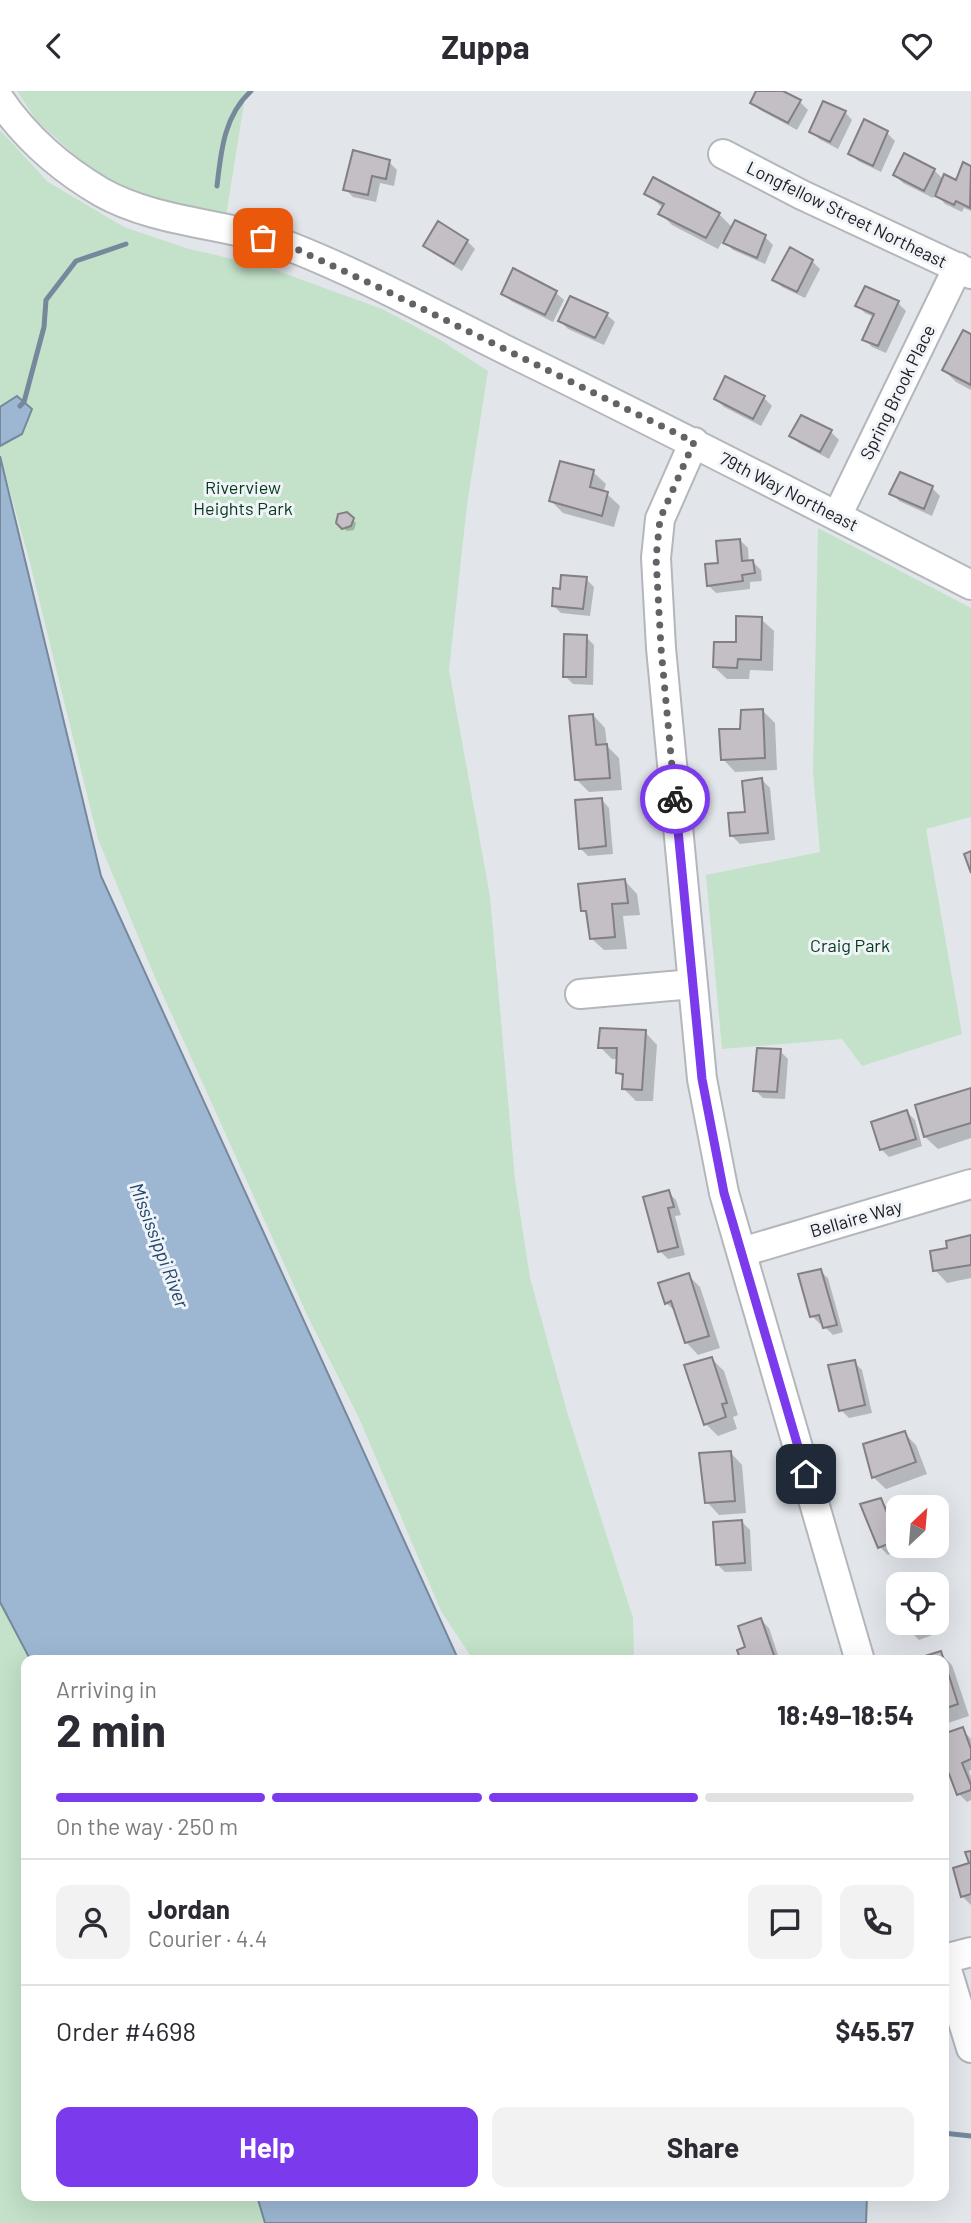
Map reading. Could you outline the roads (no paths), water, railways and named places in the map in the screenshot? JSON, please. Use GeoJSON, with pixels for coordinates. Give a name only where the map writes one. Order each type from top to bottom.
{"type":"FeatureCollection","features":[{"type":"Feature","properties":{"kind":"street","name":"79th Way Northeast"},"geometry":{"type":"LineString","coordinates":[[0,100],[26,133],[54,159],[104,194],[162,216],[237,230],[290,246],[694,442],[971,585]]}},
{"type":"Feature","properties":{"kind":"street","name":"Longfellow Street Northeast"},"geometry":{"type":"LineString","coordinates":[[723,154],[802,195],[964,271]]}},
{"type":"Feature","properties":{"kind":"street","name":"Spring Brook Place"},"geometry":{"type":"LineString","coordinates":[[837,516],[964,271]]}},
{"type":"Feature","properties":{"kind":"street"},"geometry":{"type":"LineString","coordinates":[[694,442],[660,519],[656,558],[661,648],[707,1105],[724,1193],[858,1655]]}},
{"type":"Feature","properties":{"kind":"street"},"geometry":{"type":"LineString","coordinates":[[580,994],[693,984]]}},
{"type":"Feature","properties":{"kind":"street","name":"Bellaire Way"},"geometry":{"type":"LineString","coordinates":[[742,1252],[971,1184]]}},
{"type":"Feature","properties":{"kind":"street"},"geometry":{"type":"LineString","coordinates":[[949,1957],[971,1952]]}},
{"type":"Feature","properties":{"kind":"street"},"geometry":{"type":"LineString","coordinates":[[949,1977],[971,2048]]}},
{"type":"Feature","properties":{"kind":"water"},"geometry":{"type":"Polygon","coordinates":[[[17,396],[32,409],[22,434],[0,446],[0,407],[17,396]]]}},
{"type":"Feature","properties":{"kind":"water","name":"Mississippi River"},"geometry":{"type":"Polygon","coordinates":[[[0,456],[101,876],[456,1655],[28,1655],[0,1602],[0,456]]]}},
{"type":"Feature","properties":{"kind":"water"},"geometry":{"type":"Polygon","coordinates":[[[258,2201],[867,2201],[866,2223],[265,2223],[258,2201]]]}},
{"type":"Feature","properties":{"kind":"waterway"},"geometry":{"type":"LineString","coordinates":[[217,186],[222,147],[229,123],[251,91]]}},
{"type":"Feature","properties":{"kind":"waterway"},"geometry":{"type":"LineString","coordinates":[[20,406],[24,402],[44,327],[46,300],[76,261],[126,244]]}},
{"type":"Feature","properties":{"kind":"waterway"},"geometry":{"type":"LineString","coordinates":[[949,2134],[971,2136]]}},
{"type":"Feature","properties":{"kind":"park label","name":"Riverview Heights Park"},"geometry":{"type":"Point","coordinates":[243,498]}},
{"type":"Feature","properties":{"kind":"park label","name":"Craig Park"},"geometry":{"type":"Point","coordinates":[850,945]}}]}
